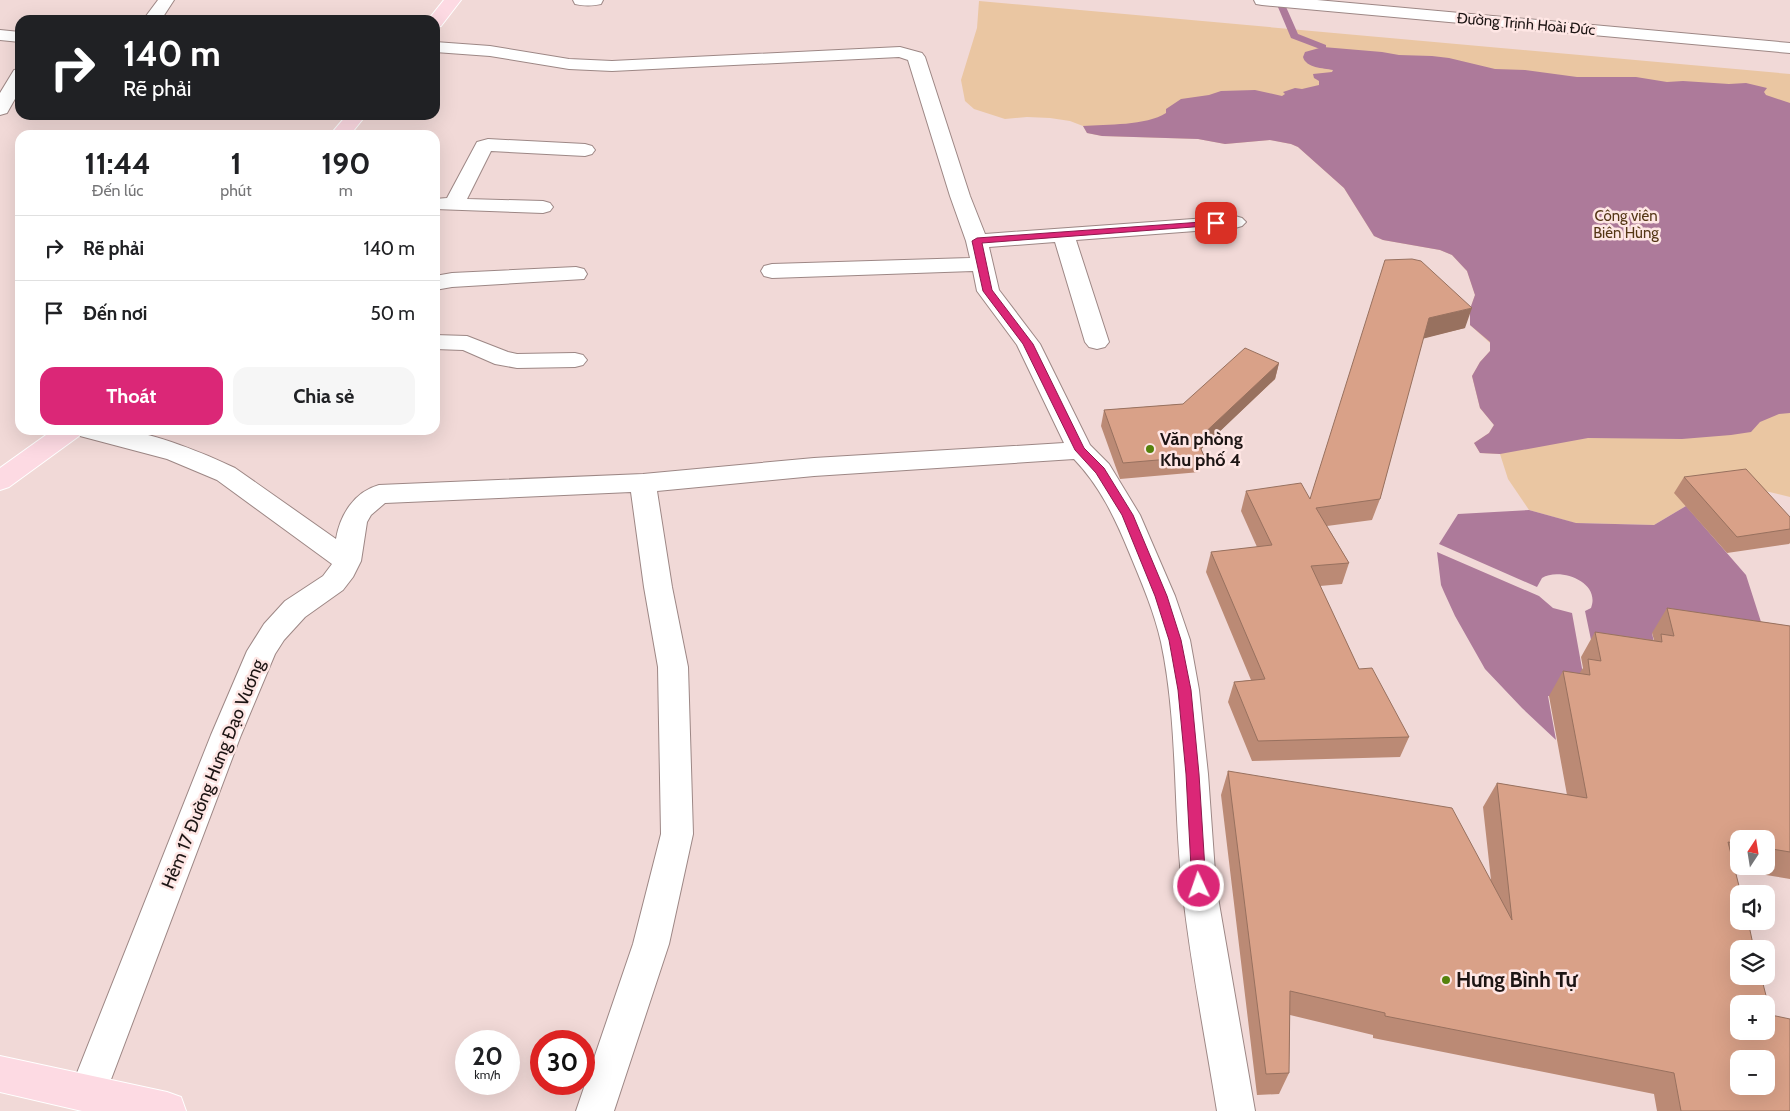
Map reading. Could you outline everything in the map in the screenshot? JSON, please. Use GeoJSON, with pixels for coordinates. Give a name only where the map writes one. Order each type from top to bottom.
{"type":"FeatureCollection","features":[{"type":"Feature","properties":{"kind":"main road"},"geometry":{"type":"LineString","coordinates":[[440,16],[453,0]]}},
{"type":"Feature","properties":{"kind":"main road"},"geometry":{"type":"LineString","coordinates":[[344,130],[353,120]]}},
{"type":"Feature","properties":{"kind":"main road"},"geometry":{"type":"LineString","coordinates":[[3,475],[63,435]]}},
{"type":"Feature","properties":{"kind":"main road"},"geometry":{"type":"LineString","coordinates":[[0,1074],[167,1111]]}},
{"type":"Feature","properties":{"kind":"street"},"geometry":{"type":"LineString","coordinates":[[156,15],[166,0]]}},
{"type":"Feature","properties":{"kind":"street"},"geometry":{"type":"LineString","coordinates":[[581,0],[595,0]]}},
{"type":"Feature","properties":{"kind":"street","name":"Đường Trịnh Hoài Đức"},"geometry":{"type":"LineString","coordinates":[[1262,0],[1790,48]]}},
{"type":"Feature","properties":{"kind":"street"},"geometry":{"type":"LineString","coordinates":[[0,35],[15,36]]}},
{"type":"Feature","properties":{"kind":"street"},"geometry":{"type":"LineString","coordinates":[[1754,44],[1790,38]]}},
{"type":"Feature","properties":{"kind":"street"},"geometry":{"type":"LineString","coordinates":[[440,47],[490,51],[569,64],[612,66],[650,66],[886,52],[908,54],[916,58],[980,252],[988,291],[1028,344],[1080,450],[1100,470],[1127,515],[1161,596],[1175,640],[1184,690],[1192,774],[1199,886],[1236,1111]]}},
{"type":"Feature","properties":{"kind":"street"},"geometry":{"type":"LineString","coordinates":[[0,110],[10,84]]}},
{"type":"Feature","properties":{"kind":"street"},"geometry":{"type":"LineString","coordinates":[[444,204],[481,151],[488,145],[585,150]]}},
{"type":"Feature","properties":{"kind":"street"},"geometry":{"type":"LineString","coordinates":[[444,204],[543,207]]}},
{"type":"Feature","properties":{"kind":"street"},"geometry":{"type":"LineString","coordinates":[[772,271],[980,252],[1064,236],[1235,222]]}},
{"type":"Feature","properties":{"kind":"street"},"geometry":{"type":"LineString","coordinates":[[1064,236],[1098,342]]}},
{"type":"Feature","properties":{"kind":"street"},"geometry":{"type":"LineString","coordinates":[[440,282],[576,274]]}},
{"type":"Feature","properties":{"kind":"street"},"geometry":{"type":"LineString","coordinates":[[440,342],[468,343],[503,359],[510,360],[575,360]]}},
{"type":"Feature","properties":{"kind":"street"},"geometry":{"type":"LineString","coordinates":[[108,435],[205,462],[226,474],[347,561],[352,523],[357,513],[380,494],[643,484],[814,467],[1080,450]]}},
{"type":"Feature","properties":{"kind":"street"},"geometry":{"type":"LineString","coordinates":[[595,1111],[652,944],[677,834],[673,667],[658,587],[643,484]]}},
{"type":"Feature","properties":{"kind":"street","name":"Hẻm 17 Đường Hưng Đạo Vương"},"geometry":{"type":"LineString","coordinates":[[88,1093],[230,726],[262,651],[274,632],[295,609],[333,583],[347,561]]}},
{"type":"Feature","properties":{"kind":"green space","name":"Công viên Biên Hùng"},"geometry":{"type":"Polygon","coordinates":[[[979,1],[1790,74],[1790,497],[1740,485],[1686,506],[1654,525],[1575,523],[1529,510],[1508,479],[1500,454],[1480,453],[1474,443],[1489,433],[1494,425],[1480,408],[1472,376],[1480,362],[1490,351],[1490,343],[1470,325],[1470,309],[1475,295],[1467,271],[1452,255],[1440,250],[1383,240],[1374,236],[1344,188],[1298,147],[1291,144],[1270,140],[1225,144],[1198,139],[1102,136],[1087,133],[1083,126],[1070,121],[1027,117],[1005,119],[974,109],[965,101],[961,80],[977,28],[979,1]]]}},
{"type":"Feature","properties":{"kind":"shaded area","name":"Công viên Biên Hùng"},"geometry":{"type":"Polygon","coordinates":[[[1323,47],[1449,58],[1495,69],[1525,70],[1577,77],[1636,77],[1667,82],[1746,83],[1767,88],[1764,92],[1766,95],[1790,103],[1790,413],[1779,414],[1760,422],[1751,432],[1731,435],[1682,439],[1588,438],[1500,454],[1480,453],[1474,443],[1489,433],[1494,425],[1480,408],[1472,376],[1480,362],[1490,351],[1490,342],[1470,325],[1470,309],[1475,295],[1467,271],[1452,255],[1440,250],[1383,240],[1374,236],[1344,188],[1298,147],[1291,144],[1270,140],[1225,144],[1198,139],[1102,136],[1087,133],[1083,126],[1126,124],[1148,120],[1166,113],[1166,109],[1181,99],[1209,95],[1221,91],[1255,90],[1282,96],[1285,94],[1283,92],[1295,88],[1302,89],[1319,85],[1319,81],[1314,78],[1313,74],[1332,72],[1333,70],[1311,65],[1303,57],[1305,52],[1323,47]]]}},
{"type":"Feature","properties":{"kind":"shaded area"},"geometry":{"type":"Polygon","coordinates":[[[1686,506],[1746,575],[1770,650],[1652,633],[1658,661],[1647,667],[1595,659],[1585,611],[1591,608],[1593,599],[1585,584],[1577,579],[1559,574],[1542,578],[1537,587],[1439,544],[1458,514],[1529,510],[1576,523],[1654,525],[1686,506]]]}},
{"type":"Feature","properties":{"kind":"shaded area"},"geometry":{"type":"Polygon","coordinates":[[[1437,552],[1539,596],[1553,608],[1572,613],[1585,685],[1575,700],[1548,696],[1556,740],[1485,669],[1455,616],[1441,585],[1437,552]]]}},
{"type":"Feature","properties":{"kind":"building"},"geometry":{"type":"Polygon","coordinates":[[[1412,259],[1421,261],[1472,308],[1429,318],[1380,499],[1316,508],[1349,563],[1311,566],[1359,669],[1372,668],[1409,737],[1258,741],[1234,682],[1265,679],[1211,552],[1272,545],[1246,491],[1301,483],[1310,499],[1385,260],[1412,259]]]}},
{"type":"Feature","properties":{"kind":"building"},"geometry":{"type":"Polygon","coordinates":[[[1245,348],[1279,363],[1197,440],[1204,456],[1123,463],[1104,410],[1183,404],[1245,348]]]}},
{"type":"Feature","properties":{"kind":"building"},"geometry":{"type":"Polygon","coordinates":[[[1746,469],[1790,517],[1790,529],[1737,537],[1684,477],[1746,469]]]}},
{"type":"Feature","properties":{"kind":"building"},"geometry":{"type":"Polygon","coordinates":[[[1667,608],[1790,626],[1790,852],[1775,850],[1775,830],[1730,830],[1730,842],[1728,842],[1730,850],[1730,875],[1736,875],[1739,885],[1730,885],[1730,930],[1750,930],[1752,940],[1730,940],[1730,985],[1763,985],[1766,995],[1730,995],[1730,1040],[1775,1040],[1775,1016],[1790,1019],[1790,1111],[1681,1111],[1674,1073],[1385,1016],[1385,1013],[1290,991],[1289,1073],[1266,1074],[1228,771],[1452,808],[1512,920],[1497,783],[1587,798],[1563,671],[1590,675],[1588,659],[1601,661],[1595,632],[1662,642],[1661,634],[1674,636],[1667,608]]]}},
{"type":"Feature","properties":{"kind":"waterway"},"geometry":{"type":"LineString","coordinates":[[1279,0],[1294,36],[1323,47]]}},
{"type":"Feature","properties":{"kind":"place","name":"Văn phòng Khu phố 4"},"geometry":{"type":"Point","coordinates":[1150,449]}},
{"type":"Feature","properties":{"kind":"place","name":"Hưng Bình Tự"},"geometry":{"type":"Point","coordinates":[1446,980]}},
{"type":"Feature","properties":{"kind":"route"},"geometry":{"type":"LineString","coordinates":[[1199,886],[1192,774],[1184,690],[1175,640],[1161,596],[1127,515],[1100,470],[1080,450],[1028,344],[1018,328],[999,307],[988,291],[977,241],[1064,236],[1216,223]]}}]}
